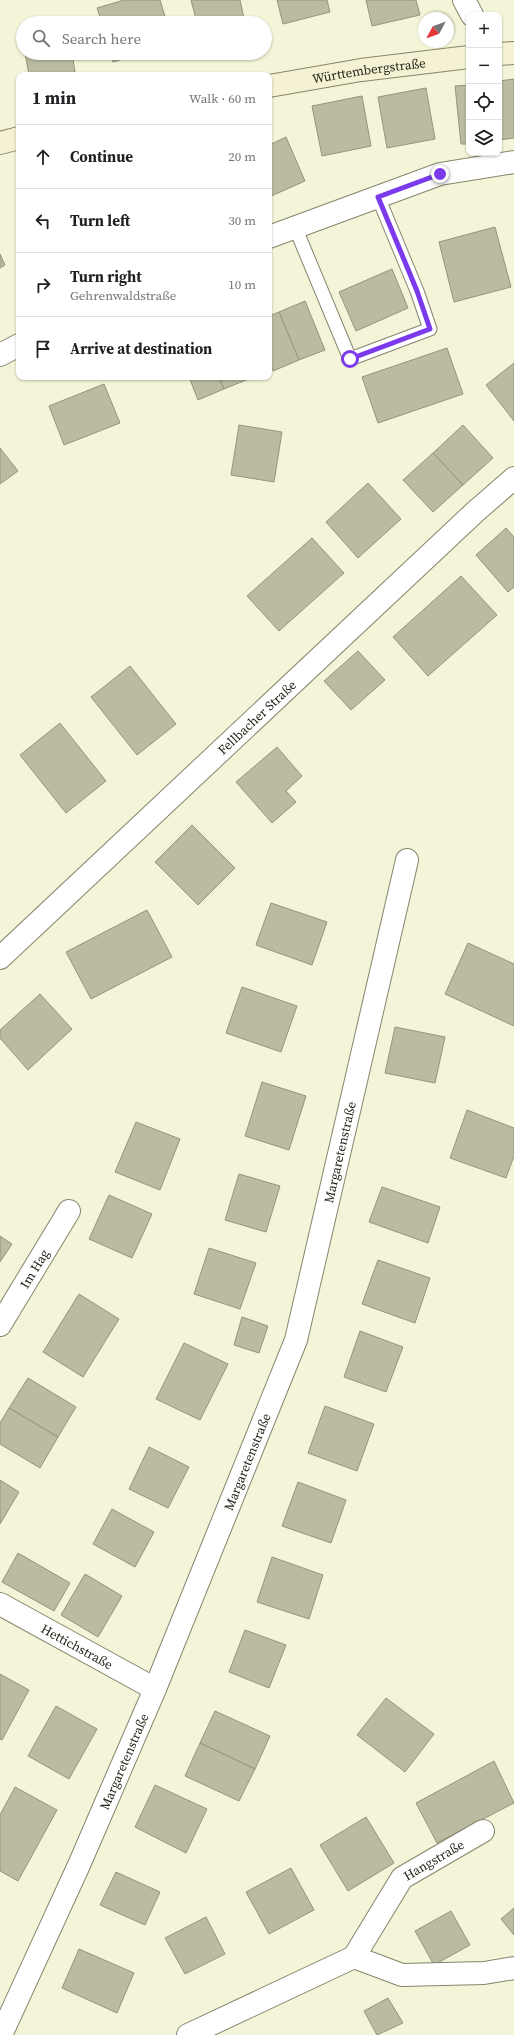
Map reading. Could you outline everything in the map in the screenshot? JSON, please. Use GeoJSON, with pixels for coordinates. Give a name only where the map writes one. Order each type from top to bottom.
{"type":"FeatureCollection","features":[{"type":"Feature","properties":{"kind":"street"},"geometry":{"type":"LineString","coordinates":[[464,0],[470,12]]}},
{"type":"Feature","properties":{"kind":"street"},"geometry":{"type":"LineString","coordinates":[[502,54],[514,53]]}},
{"type":"Feature","properties":{"kind":"street","name":"Württembergstraße"},"geometry":{"type":"LineString","coordinates":[[272,85],[361,70],[466,56]]}},
{"type":"Feature","properties":{"kind":"street"},"geometry":{"type":"LineString","coordinates":[[0,143],[16,139]]}},
{"type":"Feature","properties":{"kind":"street"},"geometry":{"type":"LineString","coordinates":[[272,236],[440,174],[514,162]]}},
{"type":"Feature","properties":{"kind":"street"},"geometry":{"type":"LineString","coordinates":[[0,354],[16,346]]}},
{"type":"Feature","properties":{"kind":"street","name":"Fellbacher Straße"},"geometry":{"type":"LineString","coordinates":[[0,958],[475,512],[514,478]]}},
{"type":"Feature","properties":{"kind":"street","name":"Margaretenstraße"},"geometry":{"type":"LineString","coordinates":[[1,2035],[155,1690],[296,1340],[407,860]]}},
{"type":"Feature","properties":{"kind":"street","name":"Im Hag"},"geometry":{"type":"LineString","coordinates":[[0,1326],[70,1212]]}},
{"type":"Feature","properties":{"kind":"street","name":"Hettichstraße"},"geometry":{"type":"LineString","coordinates":[[0,1604],[155,1690]]}},
{"type":"Feature","properties":{"kind":"street","name":"Hangstraße"},"geometry":{"type":"LineString","coordinates":[[354,1957],[402,1878],[483,1831]]}},
{"type":"Feature","properties":{"kind":"street"},"geometry":{"type":"LineString","coordinates":[[188,2035],[354,1957],[402,1975],[484,1973],[514,1968]]}},
{"type":"Feature","properties":{"kind":"lane"},"geometry":{"type":"LineString","coordinates":[[295,227],[350,359],[430,329],[417,291],[378,197]]}},
{"type":"Feature","properties":{"kind":"building"},"geometry":{"type":"Polygon","coordinates":[[[124,0],[160,0],[165,16],[100,16],[97,8],[124,0]]]}},
{"type":"Feature","properties":{"kind":"building"},"geometry":{"type":"Polygon","coordinates":[[[191,0],[240,0],[243,16],[195,16],[191,0]]]}},
{"type":"Feature","properties":{"kind":"building"},"geometry":{"type":"Polygon","coordinates":[[[277,0],[327,0],[330,12],[283,24],[277,0]]]}},
{"type":"Feature","properties":{"kind":"building"},"geometry":{"type":"Polygon","coordinates":[[[366,0],[416,0],[419,12],[418,15],[372,26],[366,0]]]}},
{"type":"Feature","properties":{"kind":"building"},"geometry":{"type":"Polygon","coordinates":[[[26,60],[73,60],[75,72],[28,72],[26,60]]]}},
{"type":"Feature","properties":{"kind":"building"},"geometry":{"type":"Polygon","coordinates":[[[514,79],[514,138],[502,140],[502,84],[502,81],[514,79]]]}},
{"type":"Feature","properties":{"kind":"building"},"geometry":{"type":"Polygon","coordinates":[[[466,85],[466,144],[461,144],[455,86],[466,85]]]}},
{"type":"Feature","properties":{"kind":"building"},"geometry":{"type":"Polygon","coordinates":[[[426,88],[435,139],[387,148],[378,97],[426,88]]]}},
{"type":"Feature","properties":{"kind":"building"},"geometry":{"type":"Polygon","coordinates":[[[362,96],[371,146],[322,156],[312,106],[362,96]]]}},
{"type":"Feature","properties":{"kind":"building"},"geometry":{"type":"Polygon","coordinates":[[[286,137],[305,181],[272,196],[272,144],[286,137]]]}},
{"type":"Feature","properties":{"kind":"building"},"geometry":{"type":"Polygon","coordinates":[[[495,227],[511,287],[454,302],[439,242],[495,227]]]}},
{"type":"Feature","properties":{"kind":"building"},"geometry":{"type":"Polygon","coordinates":[[[0,254],[5,265],[0,268],[0,254]]]}},
{"type":"Feature","properties":{"kind":"building"},"geometry":{"type":"Polygon","coordinates":[[[392,269],[408,308],[356,331],[339,292],[392,269]]]}},
{"type":"Feature","properties":{"kind":"building"},"geometry":{"type":"Polygon","coordinates":[[[305,301],[325,350],[299,360],[279,312],[305,301]]]}},
{"type":"Feature","properties":{"kind":"building"},"geometry":{"type":"Polygon","coordinates":[[[279,312],[299,360],[273,371],[272,368],[272,315],[279,312]]]}},
{"type":"Feature","properties":{"kind":"building"},"geometry":{"type":"Polygon","coordinates":[[[447,348],[463,394],[378,423],[362,377],[447,348]]]}},
{"type":"Feature","properties":{"kind":"building"},"geometry":{"type":"Polygon","coordinates":[[[514,363],[514,421],[486,385],[514,363]]]}},
{"type":"Feature","properties":{"kind":"building"},"geometry":{"type":"Polygon","coordinates":[[[190,380],[220,380],[224,389],[198,400],[190,380]]]}},
{"type":"Feature","properties":{"kind":"building"},"geometry":{"type":"Polygon","coordinates":[[[220,380],[246,380],[224,389],[220,380]]]}},
{"type":"Feature","properties":{"kind":"building"},"geometry":{"type":"Polygon","coordinates":[[[104,384],[120,423],[64,445],[49,406],[104,384]]]}},
{"type":"Feature","properties":{"kind":"building"},"geometry":{"type":"Polygon","coordinates":[[[239,425],[282,432],[274,482],[231,475],[239,425]]]}},
{"type":"Feature","properties":{"kind":"building"},"geometry":{"type":"Polygon","coordinates":[[[463,425],[493,458],[463,485],[433,453],[463,425]]]}},
{"type":"Feature","properties":{"kind":"building"},"geometry":{"type":"Polygon","coordinates":[[[0,448],[18,471],[0,484],[0,448]]]}},
{"type":"Feature","properties":{"kind":"building"},"geometry":{"type":"Polygon","coordinates":[[[433,453],[463,485],[433,512],[403,480],[433,453]]]}},
{"type":"Feature","properties":{"kind":"building"},"geometry":{"type":"Polygon","coordinates":[[[368,483],[401,519],[358,558],[326,522],[368,483]]]}},
{"type":"Feature","properties":{"kind":"building"},"geometry":{"type":"Polygon","coordinates":[[[506,528],[514,537],[514,587],[508,592],[476,555],[506,528]]]}},
{"type":"Feature","properties":{"kind":"building"},"geometry":{"type":"Polygon","coordinates":[[[312,538],[344,573],[279,631],[247,596],[312,538]]]}},
{"type":"Feature","properties":{"kind":"building"},"geometry":{"type":"Polygon","coordinates":[[[461,576],[497,615],[428,676],[393,637],[461,576]]]}},
{"type":"Feature","properties":{"kind":"building"},"geometry":{"type":"Polygon","coordinates":[[[358,651],[385,680],[351,710],[324,681],[358,651]]]}},
{"type":"Feature","properties":{"kind":"building"},"geometry":{"type":"Polygon","coordinates":[[[130,666],[176,724],[137,755],[91,697],[130,666]]]}},
{"type":"Feature","properties":{"kind":"building"},"geometry":{"type":"Polygon","coordinates":[[[60,723],[106,781],[66,813],[20,755],[60,723]]]}},
{"type":"Feature","properties":{"kind":"building"},"geometry":{"type":"Polygon","coordinates":[[[277,747],[302,776],[286,791],[296,802],[272,823],[236,782],[277,747]]]}},
{"type":"Feature","properties":{"kind":"building"},"geometry":{"type":"Polygon","coordinates":[[[192,825],[235,868],[198,905],[155,862],[192,825]]]}},
{"type":"Feature","properties":{"kind":"building"},"geometry":{"type":"Polygon","coordinates":[[[271,903],[327,922],[312,965],[256,945],[271,903]]]}},
{"type":"Feature","properties":{"kind":"building"},"geometry":{"type":"Polygon","coordinates":[[[147,910],[172,957],[91,999],[66,952],[147,910]]]}},
{"type":"Feature","properties":{"kind":"building"},"geometry":{"type":"Polygon","coordinates":[[[468,943],[514,964],[514,1026],[445,994],[468,943]]]}},
{"type":"Feature","properties":{"kind":"building"},"geometry":{"type":"Polygon","coordinates":[[[242,987],[297,1006],[281,1052],[226,1033],[242,987]]]}},
{"type":"Feature","properties":{"kind":"building"},"geometry":{"type":"Polygon","coordinates":[[[40,994],[72,1029],[28,1070],[0,1038],[0,1030],[40,994]]]}},
{"type":"Feature","properties":{"kind":"building"},"geometry":{"type":"Polygon","coordinates":[[[395,1027],[445,1037],[435,1083],[385,1073],[395,1027]]]}},
{"type":"Feature","properties":{"kind":"building"},"geometry":{"type":"Polygon","coordinates":[[[262,1082],[306,1096],[289,1150],[245,1136],[262,1082]]]}},
{"type":"Feature","properties":{"kind":"building"},"geometry":{"type":"Polygon","coordinates":[[[467,1110],[514,1128],[514,1156],[506,1178],[450,1158],[467,1110]]]}},
{"type":"Feature","properties":{"kind":"building"},"geometry":{"type":"Polygon","coordinates":[[[136,1122],[180,1139],[160,1190],[115,1172],[136,1122]]]}},
{"type":"Feature","properties":{"kind":"building"},"geometry":{"type":"Polygon","coordinates":[[[239,1174],[280,1186],[266,1232],[225,1220],[239,1174]]]}},
{"type":"Feature","properties":{"kind":"building"},"geometry":{"type":"Polygon","coordinates":[[[382,1187],[440,1207],[428,1243],[369,1222],[382,1187]]]}},
{"type":"Feature","properties":{"kind":"building"},"geometry":{"type":"Polygon","coordinates":[[[109,1195],[152,1214],[132,1258],[89,1239],[109,1195]]]}},
{"type":"Feature","properties":{"kind":"building"},"geometry":{"type":"Polygon","coordinates":[[[0,1236],[12,1244],[0,1262],[0,1236]]]}},
{"type":"Feature","properties":{"kind":"building"},"geometry":{"type":"Polygon","coordinates":[[[209,1248],[256,1263],[240,1309],[194,1294],[209,1248]]]}},
{"type":"Feature","properties":{"kind":"building"},"geometry":{"type":"Polygon","coordinates":[[[378,1260],[430,1278],[415,1323],[362,1304],[378,1260]]]}},
{"type":"Feature","properties":{"kind":"building"},"geometry":{"type":"Polygon","coordinates":[[[79,1294],[119,1319],[83,1377],[43,1352],[79,1294]]]}},
{"type":"Feature","properties":{"kind":"building"},"geometry":{"type":"Polygon","coordinates":[[[242,1317],[268,1326],[259,1353],[234,1345],[242,1317]]]}},
{"type":"Feature","properties":{"kind":"building"},"geometry":{"type":"Polygon","coordinates":[[[360,1331],[403,1347],[386,1392],[344,1377],[360,1331]]]}},
{"type":"Feature","properties":{"kind":"building"},"geometry":{"type":"Polygon","coordinates":[[[184,1343],[228,1364],[200,1420],[156,1399],[184,1343]]]}},
{"type":"Feature","properties":{"kind":"building"},"geometry":{"type":"Polygon","coordinates":[[[28,1378],[76,1407],[58,1437],[9,1408],[28,1378]]]}},
{"type":"Feature","properties":{"kind":"building"},"geometry":{"type":"Polygon","coordinates":[[[325,1406],[374,1424],[357,1471],[308,1453],[325,1406]]]}},
{"type":"Feature","properties":{"kind":"building"},"geometry":{"type":"Polygon","coordinates":[[[9,1408],[58,1437],[40,1468],[0,1444],[0,1423],[9,1408]]]}},
{"type":"Feature","properties":{"kind":"building"},"geometry":{"type":"Polygon","coordinates":[[[149,1447],[189,1467],[168,1508],[129,1489],[149,1447]]]}},
{"type":"Feature","properties":{"kind":"building"},"geometry":{"type":"Polygon","coordinates":[[[0,1480],[19,1492],[0,1524],[0,1480]]]}},
{"type":"Feature","properties":{"kind":"building"},"geometry":{"type":"Polygon","coordinates":[[[298,1482],[346,1500],[331,1543],[282,1526],[298,1482]]]}},
{"type":"Feature","properties":{"kind":"building"},"geometry":{"type":"Polygon","coordinates":[[[112,1509],[154,1532],[135,1567],[93,1544],[112,1509]]]}},
{"type":"Feature","properties":{"kind":"building"},"geometry":{"type":"Polygon","coordinates":[[[18,1553],[70,1583],[54,1611],[2,1582],[18,1553]]]}},
{"type":"Feature","properties":{"kind":"building"},"geometry":{"type":"Polygon","coordinates":[[[272,1557],[323,1575],[309,1619],[257,1602],[272,1557]]]}},
{"type":"Feature","properties":{"kind":"building"},"geometry":{"type":"Polygon","coordinates":[[[85,1574],[122,1596],[98,1637],[61,1615],[85,1574]]]}},
{"type":"Feature","properties":{"kind":"building"},"geometry":{"type":"Polygon","coordinates":[[[245,1630],[286,1645],[269,1688],[229,1672],[245,1630]]]}},
{"type":"Feature","properties":{"kind":"building"},"geometry":{"type":"Polygon","coordinates":[[[0,1674],[29,1690],[2,1740],[0,1739],[0,1674]]]}},
{"type":"Feature","properties":{"kind":"building"},"geometry":{"type":"Polygon","coordinates":[[[386,1698],[434,1734],[405,1772],[357,1735],[386,1698]]]}},
{"type":"Feature","properties":{"kind":"building"},"geometry":{"type":"Polygon","coordinates":[[[56,1706],[97,1729],[69,1779],[28,1756],[56,1706]]]}},
{"type":"Feature","properties":{"kind":"building"},"geometry":{"type":"Polygon","coordinates":[[[215,1711],[270,1736],[255,1769],[200,1743],[215,1711]]]}},
{"type":"Feature","properties":{"kind":"building"},"geometry":{"type":"Polygon","coordinates":[[[200,1743],[255,1769],[239,1801],[185,1776],[200,1743]]]}},
{"type":"Feature","properties":{"kind":"building"},"geometry":{"type":"Polygon","coordinates":[[[494,1761],[514,1803],[437,1843],[416,1803],[494,1761]]]}},
{"type":"Feature","properties":{"kind":"building"},"geometry":{"type":"Polygon","coordinates":[[[155,1785],[207,1809],[186,1853],[135,1827],[155,1785]]]}},
{"type":"Feature","properties":{"kind":"building"},"geometry":{"type":"Polygon","coordinates":[[[15,1787],[57,1810],[18,1881],[0,1871],[0,1815],[15,1787]]]}},
{"type":"Feature","properties":{"kind":"building"},"geometry":{"type":"Polygon","coordinates":[[[366,1817],[394,1863],[348,1891],[320,1845],[366,1817]]]}},
{"type":"Feature","properties":{"kind":"building"},"geometry":{"type":"Polygon","coordinates":[[[291,1868],[314,1910],[269,1934],[246,1892],[291,1868]]]}},
{"type":"Feature","properties":{"kind":"building"},"geometry":{"type":"Polygon","coordinates":[[[116,1872],[160,1892],[145,1925],[100,1905],[116,1872]]]}},
{"type":"Feature","properties":{"kind":"building"},"geometry":{"type":"Polygon","coordinates":[[[514,1908],[514,1935],[501,1919],[514,1908]]]}},
{"type":"Feature","properties":{"kind":"building"},"geometry":{"type":"Polygon","coordinates":[[[451,1911],[470,1945],[434,1965],[415,1931],[451,1911]]]}},
{"type":"Feature","properties":{"kind":"building"},"geometry":{"type":"Polygon","coordinates":[[[206,1917],[225,1954],[185,1974],[165,1938],[206,1917]]]}},
{"type":"Feature","properties":{"kind":"building"},"geometry":{"type":"Polygon","coordinates":[[[79,1949],[134,1973],[117,2013],[62,1988],[79,1949]]]}},
{"type":"Feature","properties":{"kind":"building"},"geometry":{"type":"Polygon","coordinates":[[[388,1998],[403,2023],[377,2035],[364,2011],[388,1998]]]}},
{"type":"Feature","properties":{"kind":"route"},"geometry":{"type":"LineString","coordinates":[[350,359],[430,329],[417,291],[378,197],[440,174]]}}]}
